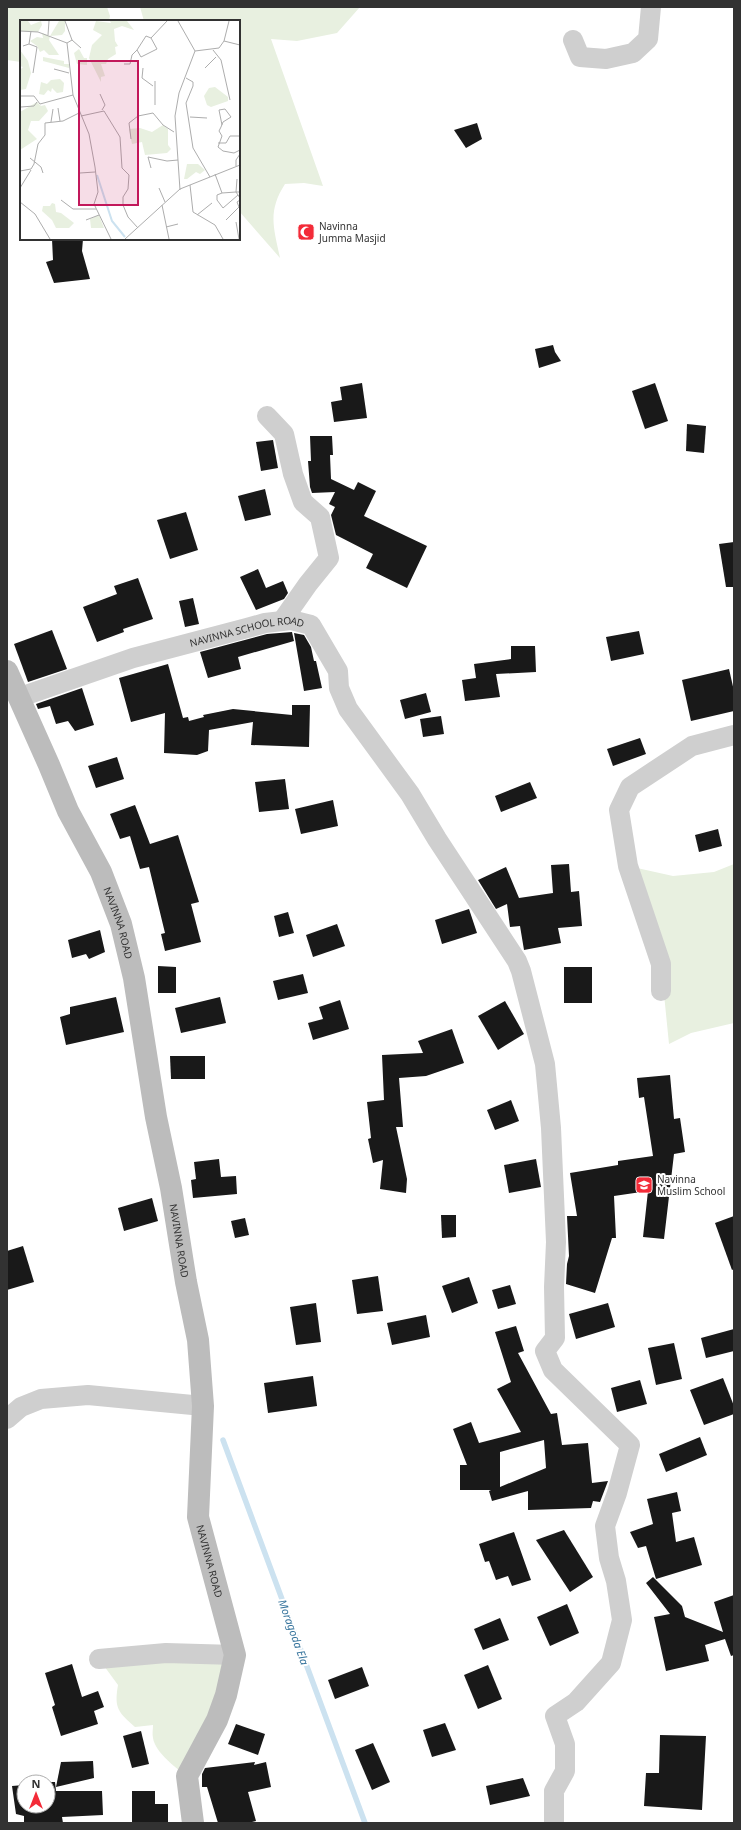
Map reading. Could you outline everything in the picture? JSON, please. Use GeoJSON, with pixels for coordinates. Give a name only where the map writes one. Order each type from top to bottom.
{"type":"FeatureCollection","features":[{"type":"Feature","properties":{"kind":"street"},"geometry":{"type":"LineString","coordinates":[[573,40],[580,57],[606,59],[633,53],[648,39],[651,7]]}},
{"type":"Feature","properties":{"kind":"street"},"geometry":{"type":"LineString","coordinates":[[267,416],[284,434],[293,474],[303,502],[320,517],[329,558],[308,584],[282,621]]}},
{"type":"Feature","properties":{"kind":"street","name":"NAVINNA SCHOOL ROAD"},"geometry":{"type":"LineString","coordinates":[[20,701],[28,694],[133,658],[265,623],[292,620],[311,626],[338,671],[339,688],[348,709],[410,794],[437,839],[517,961],[521,971],[545,1064],[551,1128],[556,1242],[554,1287],[555,1338],[545,1351],[553,1370],[630,1445],[617,1493],[604,1526],[609,1558],[616,1581],[622,1620],[611,1663],[576,1702],[555,1716],[565,1744],[565,1771],[554,1791],[554,1823]]}},
{"type":"Feature","properties":{"kind":"street","name":"NAVINNA ROAD"},"geometry":{"type":"LineString","coordinates":[[7,671],[68,811],[101,872],[121,924],[134,978],[156,1117],[171,1188],[186,1282],[198,1340],[203,1406],[198,1517],[235,1655],[226,1695],[217,1720],[187,1776],[193,1823]]}},
{"type":"Feature","properties":{"kind":"street"},"geometry":{"type":"LineString","coordinates":[[661,991],[661,964],[628,866],[619,810],[630,787],[692,746],[734,735]]}},
{"type":"Feature","properties":{"kind":"street"},"geometry":{"type":"LineString","coordinates":[[7,1419],[21,1407],[41,1399],[88,1395],[203,1406]]}},
{"type":"Feature","properties":{"kind":"street"},"geometry":{"type":"LineString","coordinates":[[99,1659],[166,1653],[235,1655]]}},
{"type":"Feature","properties":{"kind":"green space"},"geometry":{"type":"Polygon","coordinates":[[[7,7],[107,7],[110,16],[109,20],[20,20],[20,62],[7,60],[7,7]]]}},
{"type":"Feature","properties":{"kind":"green space"},"geometry":{"type":"Polygon","coordinates":[[[140,7],[360,7],[337,33],[297,41],[271,39],[323,186],[304,183],[285,184],[279,194],[274,212],[274,229],[280,258],[240,212],[240,20],[144,20],[140,7]]]}},
{"type":"Feature","properties":{"kind":"green space"},"geometry":{"type":"Polygon","coordinates":[[[734,864],[734,1023],[691,1033],[669,1044],[661,964],[628,866],[673,876],[714,872],[734,864]]]}},
{"type":"Feature","properties":{"kind":"green space"},"geometry":{"type":"Polygon","coordinates":[[[235,1655],[187,1776],[177,1769],[158,1749],[153,1738],[153,1725],[135,1727],[121,1713],[117,1704],[118,1685],[99,1659],[235,1655]]]}},
{"type":"Feature","properties":{"kind":"building"},"geometry":{"type":"Polygon","coordinates":[[[477,123],[482,139],[466,148],[454,130],[477,123]]]}},
{"type":"Feature","properties":{"kind":"building"},"geometry":{"type":"Polygon","coordinates":[[[52,240],[83,240],[82,251],[90,279],[54,283],[46,262],[53,260],[52,240]]]}},
{"type":"Feature","properties":{"kind":"building"},"geometry":{"type":"Polygon","coordinates":[[[553,345],[555,352],[561,361],[539,368],[535,349],[553,345]]]}},
{"type":"Feature","properties":{"kind":"building"},"geometry":{"type":"Polygon","coordinates":[[[362,383],[367,418],[334,422],[331,402],[342,400],[340,387],[362,383]]]}},
{"type":"Feature","properties":{"kind":"building"},"geometry":{"type":"Polygon","coordinates":[[[655,383],[668,421],[645,429],[632,391],[655,383]]]}},
{"type":"Feature","properties":{"kind":"building"},"geometry":{"type":"Polygon","coordinates":[[[687,424],[706,426],[704,453],[686,451],[687,424]]]}},
{"type":"Feature","properties":{"kind":"building"},"geometry":{"type":"Polygon","coordinates":[[[310,436],[332,436],[333,455],[330,455],[331,479],[354,490],[358,482],[376,491],[364,516],[427,546],[407,588],[366,568],[373,554],[336,535],[331,515],[335,507],[329,504],[335,492],[312,493],[310,487],[308,461],[311,461],[310,436]]]}},
{"type":"Feature","properties":{"kind":"building"},"geometry":{"type":"Polygon","coordinates":[[[273,440],[278,468],[261,471],[256,442],[273,440]]]}},
{"type":"Feature","properties":{"kind":"building"},"geometry":{"type":"Polygon","coordinates":[[[265,489],[271,515],[245,521],[238,496],[265,489]]]}},
{"type":"Feature","properties":{"kind":"building"},"geometry":{"type":"Polygon","coordinates":[[[186,512],[198,550],[170,559],[157,520],[186,512]]]}},
{"type":"Feature","properties":{"kind":"building"},"geometry":{"type":"Polygon","coordinates":[[[734,542],[734,587],[726,587],[719,544],[734,542]]]}},
{"type":"Feature","properties":{"kind":"building"},"geometry":{"type":"Polygon","coordinates":[[[258,569],[266,588],[283,581],[288,593],[284,599],[256,610],[240,577],[258,569]]]}},
{"type":"Feature","properties":{"kind":"building"},"geometry":{"type":"Polygon","coordinates":[[[138,578],[153,619],[123,629],[124,632],[97,642],[83,607],[117,594],[114,586],[138,578]]]}},
{"type":"Feature","properties":{"kind":"building"},"geometry":{"type":"Polygon","coordinates":[[[193,598],[199,624],[185,627],[179,601],[193,598]]]}},
{"type":"Feature","properties":{"kind":"building"},"geometry":{"type":"Polygon","coordinates":[[[52,630],[67,669],[28,682],[14,644],[52,630]]]}},
{"type":"Feature","properties":{"kind":"building"},"geometry":{"type":"Polygon","coordinates":[[[639,631],[644,654],[611,661],[606,637],[639,631]]]}},
{"type":"Feature","properties":{"kind":"building"},"geometry":{"type":"Polygon","coordinates":[[[292,632],[294,641],[238,657],[241,669],[208,678],[200,652],[267,634],[292,632]]]}},
{"type":"Feature","properties":{"kind":"building"},"geometry":{"type":"Polygon","coordinates":[[[294,633],[304,635],[311,647],[314,661],[316,661],[322,688],[304,691],[294,633]]]}},
{"type":"Feature","properties":{"kind":"building"},"geometry":{"type":"Polygon","coordinates":[[[511,646],[535,646],[536,672],[496,674],[500,697],[465,701],[462,680],[476,678],[474,664],[511,659],[511,646]]]}},
{"type":"Feature","properties":{"kind":"building"},"geometry":{"type":"Polygon","coordinates":[[[168,664],[183,718],[188,717],[189,721],[204,717],[203,715],[233,709],[292,715],[292,705],[310,705],[309,747],[251,745],[253,722],[209,730],[208,751],[197,755],[164,753],[165,713],[131,722],[119,678],[168,664]]]}},
{"type":"Feature","properties":{"kind":"building"},"geometry":{"type":"Polygon","coordinates":[[[729,669],[734,691],[734,711],[691,721],[682,680],[729,669]]]}},
{"type":"Feature","properties":{"kind":"building"},"geometry":{"type":"Polygon","coordinates":[[[82,688],[94,725],[75,731],[68,721],[56,724],[50,706],[38,709],[36,704],[82,688]]]}},
{"type":"Feature","properties":{"kind":"building"},"geometry":{"type":"Polygon","coordinates":[[[426,693],[431,712],[405,719],[400,700],[426,693]]]}},
{"type":"Feature","properties":{"kind":"building"},"geometry":{"type":"Polygon","coordinates":[[[441,716],[444,734],[423,737],[420,719],[441,716]]]}},
{"type":"Feature","properties":{"kind":"building"},"geometry":{"type":"Polygon","coordinates":[[[640,738],[646,754],[613,766],[607,749],[640,738]]]}},
{"type":"Feature","properties":{"kind":"building"},"geometry":{"type":"Polygon","coordinates":[[[117,757],[124,779],[96,788],[88,766],[117,757]]]}},
{"type":"Feature","properties":{"kind":"building"},"geometry":{"type":"Polygon","coordinates":[[[285,779],[289,809],[259,812],[255,782],[285,779]]]}},
{"type":"Feature","properties":{"kind":"building"},"geometry":{"type":"Polygon","coordinates":[[[530,782],[537,798],[501,812],[495,796],[530,782]]]}},
{"type":"Feature","properties":{"kind":"building"},"geometry":{"type":"Polygon","coordinates":[[[333,800],[338,826],[301,834],[295,809],[333,800]]]}},
{"type":"Feature","properties":{"kind":"building"},"geometry":{"type":"Polygon","coordinates":[[[135,805],[150,844],[178,835],[199,902],[191,904],[201,942],[165,951],[161,934],[165,933],[149,867],[140,869],[130,836],[120,839],[110,814],[135,805]]]}},
{"type":"Feature","properties":{"kind":"building"},"geometry":{"type":"Polygon","coordinates":[[[718,829],[722,846],[699,852],[695,835],[718,829]]]}},
{"type":"Feature","properties":{"kind":"building"},"geometry":{"type":"Polygon","coordinates":[[[569,864],[571,892],[579,891],[582,926],[558,928],[561,943],[524,950],[520,926],[510,927],[507,904],[496,909],[478,880],[506,867],[519,898],[553,893],[551,865],[569,864]]]}},
{"type":"Feature","properties":{"kind":"building"},"geometry":{"type":"Polygon","coordinates":[[[469,909],[477,933],[442,944],[435,920],[469,909]]]}},
{"type":"Feature","properties":{"kind":"building"},"geometry":{"type":"Polygon","coordinates":[[[288,912],[294,933],[279,937],[274,916],[288,912]]]}},
{"type":"Feature","properties":{"kind":"building"},"geometry":{"type":"Polygon","coordinates":[[[337,924],[345,946],[313,957],[306,935],[337,924]]]}},
{"type":"Feature","properties":{"kind":"building"},"geometry":{"type":"Polygon","coordinates":[[[100,930],[105,952],[89,959],[86,954],[72,958],[68,940],[100,930]]]}},
{"type":"Feature","properties":{"kind":"building"},"geometry":{"type":"Polygon","coordinates":[[[158,966],[176,967],[176,993],[158,993],[158,966]]]}},
{"type":"Feature","properties":{"kind":"building"},"geometry":{"type":"Polygon","coordinates":[[[564,967],[592,967],[592,1003],[564,1003],[564,967]]]}},
{"type":"Feature","properties":{"kind":"building"},"geometry":{"type":"Polygon","coordinates":[[[303,974],[308,993],[278,1000],[273,981],[303,974]]]}},
{"type":"Feature","properties":{"kind":"building"},"geometry":{"type":"Polygon","coordinates":[[[116,997],[124,1032],[66,1045],[60,1017],[70,1014],[70,1007],[116,997]]]}},
{"type":"Feature","properties":{"kind":"building"},"geometry":{"type":"Polygon","coordinates":[[[220,997],[226,1023],[181,1033],[175,1008],[220,997]]]}},
{"type":"Feature","properties":{"kind":"building"},"geometry":{"type":"Polygon","coordinates":[[[340,1000],[349,1029],[313,1040],[308,1023],[323,1019],[319,1007],[340,1000]]]}},
{"type":"Feature","properties":{"kind":"building"},"geometry":{"type":"Polygon","coordinates":[[[505,1001],[524,1034],[498,1050],[478,1016],[505,1001]]]}},
{"type":"Feature","properties":{"kind":"building"},"geometry":{"type":"Polygon","coordinates":[[[452,1029],[464,1063],[426,1076],[399,1078],[403,1127],[396,1127],[407,1179],[406,1193],[380,1189],[383,1160],[373,1163],[368,1139],[371,1138],[367,1102],[384,1100],[382,1055],[423,1053],[418,1041],[452,1029]]]}},
{"type":"Feature","properties":{"kind":"building"},"geometry":{"type":"Polygon","coordinates":[[[170,1056],[205,1056],[205,1079],[171,1079],[170,1056]]]}},
{"type":"Feature","properties":{"kind":"building"},"geometry":{"type":"Polygon","coordinates":[[[670,1075],[674,1119],[680,1118],[685,1152],[674,1154],[664,1239],[643,1237],[648,1191],[614,1196],[616,1238],[612,1238],[595,1293],[566,1284],[569,1256],[567,1216],[577,1216],[570,1173],[618,1165],[618,1161],[653,1156],[644,1097],[639,1098],[637,1078],[670,1075]]]}},
{"type":"Feature","properties":{"kind":"building"},"geometry":{"type":"Polygon","coordinates":[[[511,1100],[519,1121],[495,1130],[487,1110],[511,1100]]]}},
{"type":"Feature","properties":{"kind":"building"},"geometry":{"type":"Polygon","coordinates":[[[219,1159],[221,1177],[236,1176],[237,1194],[193,1198],[191,1180],[196,1179],[194,1162],[219,1159]]]}},
{"type":"Feature","properties":{"kind":"building"},"geometry":{"type":"Polygon","coordinates":[[[536,1159],[541,1187],[509,1193],[504,1165],[536,1159]]]}},
{"type":"Feature","properties":{"kind":"building"},"geometry":{"type":"Polygon","coordinates":[[[152,1198],[158,1221],[124,1231],[118,1208],[152,1198]]]}},
{"type":"Feature","properties":{"kind":"building"},"geometry":{"type":"Polygon","coordinates":[[[441,1215],[456,1215],[456,1237],[442,1238],[441,1215]]]}},
{"type":"Feature","properties":{"kind":"building"},"geometry":{"type":"Polygon","coordinates":[[[734,1216],[734,1269],[732,1270],[715,1223],[734,1216]]]}},
{"type":"Feature","properties":{"kind":"building"},"geometry":{"type":"Polygon","coordinates":[[[245,1218],[249,1235],[235,1238],[231,1221],[245,1218]]]}},
{"type":"Feature","properties":{"kind":"building"},"geometry":{"type":"Polygon","coordinates":[[[23,1246],[34,1282],[7,1290],[7,1251],[23,1246]]]}},
{"type":"Feature","properties":{"kind":"building"},"geometry":{"type":"Polygon","coordinates":[[[378,1276],[383,1311],[357,1314],[352,1280],[378,1276]]]}},
{"type":"Feature","properties":{"kind":"building"},"geometry":{"type":"Polygon","coordinates":[[[469,1277],[478,1303],[452,1313],[442,1286],[469,1277]]]}},
{"type":"Feature","properties":{"kind":"building"},"geometry":{"type":"Polygon","coordinates":[[[510,1285],[516,1304],[498,1309],[492,1290],[510,1285]]]}},
{"type":"Feature","properties":{"kind":"building"},"geometry":{"type":"Polygon","coordinates":[[[316,1303],[321,1342],[296,1345],[290,1307],[316,1303]]]}},
{"type":"Feature","properties":{"kind":"building"},"geometry":{"type":"Polygon","coordinates":[[[608,1303],[615,1327],[576,1339],[569,1314],[608,1303]]]}},
{"type":"Feature","properties":{"kind":"building"},"geometry":{"type":"Polygon","coordinates":[[[426,1315],[430,1337],[392,1345],[387,1323],[426,1315]]]}},
{"type":"Feature","properties":{"kind":"building"},"geometry":{"type":"Polygon","coordinates":[[[516,1326],[524,1351],[518,1353],[551,1414],[557,1413],[562,1445],[588,1443],[592,1483],[608,1481],[600,1502],[593,1501],[591,1508],[528,1510],[528,1491],[492,1501],[489,1491],[491,1490],[460,1490],[460,1465],[467,1465],[453,1429],[471,1422],[479,1443],[521,1432],[497,1389],[511,1382],[495,1332],[516,1326]],[[544,1440],[500,1452],[500,1487],[546,1468],[544,1440]]]}},
{"type":"Feature","properties":{"kind":"building"},"geometry":{"type":"Polygon","coordinates":[[[734,1329],[734,1351],[706,1358],[701,1338],[734,1329]]]}},
{"type":"Feature","properties":{"kind":"building"},"geometry":{"type":"Polygon","coordinates":[[[674,1343],[682,1379],[656,1385],[648,1348],[674,1343]]]}},
{"type":"Feature","properties":{"kind":"building"},"geometry":{"type":"Polygon","coordinates":[[[313,1376],[317,1406],[268,1413],[264,1383],[313,1376]]]}},
{"type":"Feature","properties":{"kind":"building"},"geometry":{"type":"Polygon","coordinates":[[[723,1378],[734,1406],[734,1414],[704,1425],[690,1390],[723,1378]]]}},
{"type":"Feature","properties":{"kind":"building"},"geometry":{"type":"Polygon","coordinates":[[[640,1380],[647,1404],[617,1412],[611,1388],[640,1380]]]}},
{"type":"Feature","properties":{"kind":"building"},"geometry":{"type":"Polygon","coordinates":[[[700,1437],[707,1455],[666,1472],[659,1454],[700,1437]]]}},
{"type":"Feature","properties":{"kind":"building"},"geometry":{"type":"Polygon","coordinates":[[[677,1492],[681,1511],[672,1513],[676,1542],[694,1537],[702,1565],[656,1579],[646,1546],[638,1548],[630,1532],[653,1524],[647,1499],[677,1492]]]}},
{"type":"Feature","properties":{"kind":"building"},"geometry":{"type":"Polygon","coordinates":[[[564,1530],[593,1577],[570,1592],[536,1540],[564,1530]]]}},
{"type":"Feature","properties":{"kind":"building"},"geometry":{"type":"Polygon","coordinates":[[[514,1532],[531,1580],[512,1586],[508,1576],[496,1580],[489,1561],[485,1562],[479,1544],[514,1532]]]}},
{"type":"Feature","properties":{"kind":"building"},"geometry":{"type":"Polygon","coordinates":[[[653,1577],[682,1606],[685,1617],[723,1632],[714,1602],[734,1595],[734,1655],[731,1656],[725,1639],[705,1645],[709,1661],[666,1671],[654,1617],[670,1614],[646,1583],[653,1577]]]}},
{"type":"Feature","properties":{"kind":"building"},"geometry":{"type":"Polygon","coordinates":[[[567,1604],[579,1633],[550,1646],[537,1617],[567,1604]]]}},
{"type":"Feature","properties":{"kind":"building"},"geometry":{"type":"Polygon","coordinates":[[[500,1618],[509,1640],[483,1650],[474,1629],[500,1618]]]}},
{"type":"Feature","properties":{"kind":"building"},"geometry":{"type":"Polygon","coordinates":[[[72,1664],[82,1697],[98,1691],[104,1707],[94,1711],[98,1724],[61,1736],[52,1707],[55,1705],[45,1673],[72,1664]]]}},
{"type":"Feature","properties":{"kind":"building"},"geometry":{"type":"Polygon","coordinates":[[[488,1665],[502,1699],[478,1709],[464,1675],[488,1665]]]}},
{"type":"Feature","properties":{"kind":"building"},"geometry":{"type":"Polygon","coordinates":[[[362,1667],[369,1686],[335,1699],[328,1680],[362,1667]]]}},
{"type":"Feature","properties":{"kind":"building"},"geometry":{"type":"Polygon","coordinates":[[[445,1723],[456,1750],[432,1757],[423,1730],[445,1723]]]}},
{"type":"Feature","properties":{"kind":"building"},"geometry":{"type":"Polygon","coordinates":[[[236,1724],[265,1734],[258,1755],[228,1744],[236,1724]]]}},
{"type":"Feature","properties":{"kind":"building"},"geometry":{"type":"Polygon","coordinates":[[[141,1731],[149,1764],[132,1768],[123,1736],[141,1731]]]}},
{"type":"Feature","properties":{"kind":"building"},"geometry":{"type":"Polygon","coordinates":[[[660,1735],[706,1736],[702,1810],[644,1806],[646,1773],[659,1773],[660,1735]]]}},
{"type":"Feature","properties":{"kind":"building"},"geometry":{"type":"Polygon","coordinates":[[[373,1743],[390,1782],[372,1790],[355,1750],[373,1743]]]}},
{"type":"Feature","properties":{"kind":"building"},"geometry":{"type":"Polygon","coordinates":[[[93,1761],[94,1778],[56,1787],[61,1762],[93,1761]]]}},
{"type":"Feature","properties":{"kind":"building"},"geometry":{"type":"Polygon","coordinates":[[[255,1762],[254,1765],[266,1762],[271,1787],[248,1792],[256,1821],[248,1823],[218,1823],[207,1787],[202,1787],[202,1774],[205,1768],[255,1762]]]}},
{"type":"Feature","properties":{"kind":"building"},"geometry":{"type":"Polygon","coordinates":[[[523,1778],[530,1796],[490,1805],[486,1786],[523,1778]]]}},
{"type":"Feature","properties":{"kind":"building"},"geometry":{"type":"Polygon","coordinates":[[[12,1786],[16,1786],[16,1814],[12,1786]]]}},
{"type":"Feature","properties":{"kind":"building"},"geometry":{"type":"Polygon","coordinates":[[[56,1791],[102,1791],[103,1815],[62,1817],[63,1823],[24,1823],[24,1816],[16,1814],[56,1814],[56,1791]]]}},
{"type":"Feature","properties":{"kind":"building"},"geometry":{"type":"Polygon","coordinates":[[[132,1791],[155,1791],[155,1804],[168,1804],[168,1823],[132,1823],[132,1791]]]}},
{"type":"Feature","properties":{"kind":"waterway","name":"Moragoda Ela"},"geometry":{"type":"LineString","coordinates":[[223,1440],[365,1823]]}},
{"type":"Feature","properties":{"kind":"place","name":"Navinna Jumma Masjid"},"geometry":{"type":"Point","coordinates":[306,232]}},
{"type":"Feature","properties":{"kind":"place","name":"Navinna Muslim School"},"geometry":{"type":"Point","coordinates":[644,1185]}}]}
